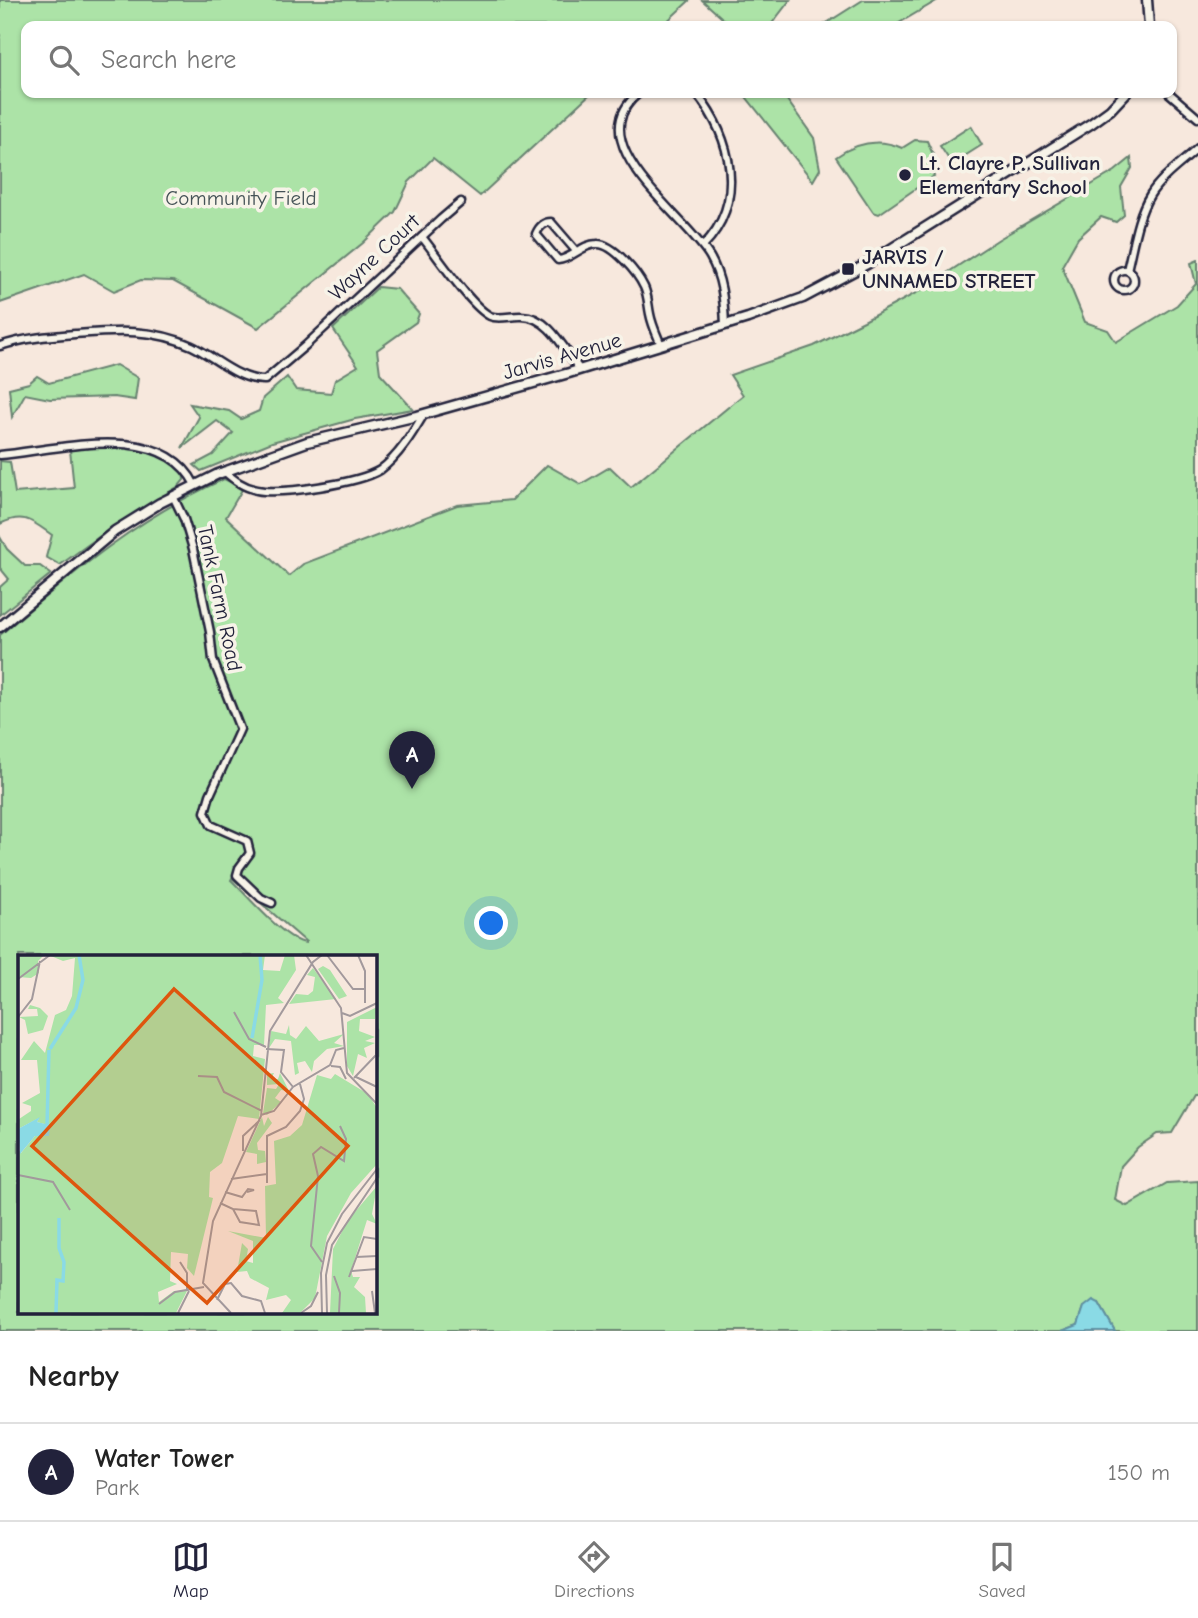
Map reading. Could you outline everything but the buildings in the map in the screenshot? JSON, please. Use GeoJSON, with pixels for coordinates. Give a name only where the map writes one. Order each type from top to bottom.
{"type":"FeatureCollection","features":[{"type":"Feature","properties":{"kind":"street"},"geometry":{"type":"LineString","coordinates":[[1147,0],[1149,21]]}},
{"type":"Feature","properties":{"kind":"street"},"geometry":{"type":"LineString","coordinates":[[634,98],[625,106],[621,116],[620,130],[627,154],[640,178],[703,246],[718,273],[725,325]]}},
{"type":"Feature","properties":{"kind":"street"},"geometry":{"type":"LineString","coordinates":[[700,98],[721,134],[732,183],[724,217],[703,246]]}},
{"type":"Feature","properties":{"kind":"street","name":"Jarvis Avenue"},"geometry":{"type":"LineString","coordinates":[[0,627],[99,543],[173,496],[224,471],[307,442],[424,414],[580,370],[803,298],[853,272],[1092,123],[1121,98]]}},
{"type":"Feature","properties":{"kind":"street"},"geometry":{"type":"LineString","coordinates":[[1175,98],[1197,116]]}},
{"type":"Feature","properties":{"kind":"street"},"geometry":{"type":"LineString","coordinates":[[1127,270],[1142,211],[1149,197],[1164,178],[1198,148]]}},
{"type":"Feature","properties":{"kind":"street","name":"Wayne Court"},"geometry":{"type":"LineString","coordinates":[[0,346],[53,336],[148,332],[184,343],[243,376],[261,381],[271,377],[461,202]]}},
{"type":"Feature","properties":{"kind":"street"},"geometry":{"type":"LineString","coordinates":[[576,251],[551,222],[543,224],[536,234],[558,260],[564,260],[593,244],[605,245],[624,261],[645,289],[651,319],[661,345]]}},
{"type":"Feature","properties":{"kind":"street"},"geometry":{"type":"LineString","coordinates":[[422,237],[464,290],[488,315],[525,316],[539,320],[580,370]]}},
{"type":"Feature","properties":{"kind":"street"},"geometry":{"type":"LineString","coordinates":[[224,471],[238,483],[263,491],[333,484],[361,478],[379,470],[390,461],[424,414]]}},
{"type":"Feature","properties":{"kind":"street"},"geometry":{"type":"LineString","coordinates":[[0,455],[108,442],[132,444],[173,459],[190,474],[195,485]]}},
{"type":"Feature","properties":{"kind":"street","name":"Tank Farm Road"},"geometry":{"type":"LineString","coordinates":[[173,496],[184,519],[193,550],[213,660],[240,729],[210,795],[205,813],[211,825],[247,841],[250,853],[237,875],[261,898],[272,903]]}},
{"type":"Feature","properties":{"kind":"green space","name":"Community Field"},"geometry":{"type":"Polygon","coordinates":[[[0,0],[690,0],[667,21],[21,21],[21,98],[586,98],[480,196],[433,158],[409,182],[395,212],[363,243],[258,328],[173,281],[141,280],[114,291],[84,274],[0,303],[0,0]]]}},
{"type":"Feature","properties":{"kind":"green space"},"geometry":{"type":"Polygon","coordinates":[[[702,0],[790,0],[774,21],[725,21],[702,0]]]}},
{"type":"Feature","properties":{"kind":"green space"},"geometry":{"type":"Polygon","coordinates":[[[863,0],[938,0],[902,21],[830,21],[863,0]]]}},
{"type":"Feature","properties":{"kind":"green space"},"geometry":{"type":"Polygon","coordinates":[[[747,98],[786,98],[814,138],[820,169],[813,181],[747,98]]]}},
{"type":"Feature","properties":{"kind":"green space"},"geometry":{"type":"Polygon","coordinates":[[[971,126],[982,145],[952,164],[940,146],[971,126]]]}},
{"type":"Feature","properties":{"kind":"green space"},"geometry":{"type":"Polygon","coordinates":[[[915,140],[927,141],[935,159],[929,168],[934,176],[879,214],[873,212],[836,157],[860,145],[885,143],[902,148],[915,140]]]}},
{"type":"Feature","properties":{"kind":"green space"},"geometry":{"type":"Polygon","coordinates":[[[1131,158],[1132,168],[1121,187],[1124,215],[1116,222],[1101,217],[1078,238],[1062,266],[1085,322],[1108,330],[1116,342],[1177,305],[1196,284],[1191,263],[1198,260],[1198,1096],[1194,1096],[1172,1133],[1157,1134],[1138,1147],[1121,1166],[1115,1200],[1127,1206],[1167,1183],[1198,1181],[1198,1331],[1115,1331],[1099,1303],[1084,1307],[1078,1325],[1062,1331],[0,1331],[0,635],[79,569],[133,530],[224,479],[243,488],[226,517],[289,576],[303,564],[457,505],[512,500],[547,465],[581,484],[610,467],[631,487],[743,395],[730,375],[814,346],[864,321],[918,292],[999,239],[1115,171],[1131,158]],[[232,878],[267,917],[288,935],[306,942],[232,878]]]}},
{"type":"Feature","properties":{"kind":"green space"},"geometry":{"type":"Polygon","coordinates":[[[378,287],[397,289],[419,314],[416,322],[377,350],[380,373],[413,409],[355,419],[272,442],[201,471],[194,465],[213,455],[233,433],[217,421],[182,448],[199,417],[190,404],[229,411],[241,419],[259,411],[263,398],[287,377],[296,390],[331,393],[335,380],[358,366],[333,329],[378,287]]]}},
{"type":"Feature","properties":{"kind":"green space"},"geometry":{"type":"Polygon","coordinates":[[[116,365],[138,378],[135,400],[114,397],[50,399],[25,394],[12,417],[9,388],[29,383],[37,376],[49,383],[116,365]]]}},
{"type":"Feature","properties":{"kind":"green space"},"geometry":{"type":"Polygon","coordinates":[[[102,446],[124,447],[156,455],[183,471],[184,480],[179,486],[111,528],[60,565],[46,557],[52,535],[39,526],[22,519],[8,520],[0,524],[0,461],[10,462],[15,493],[74,488],[70,450],[102,446]]]}},
{"type":"Feature","properties":{"kind":"green space"},"geometry":{"type":"Polygon","coordinates":[[[0,537],[7,549],[25,566],[40,566],[51,574],[0,615],[0,587],[9,579],[0,568],[0,537]]]}},
{"type":"Feature","properties":{"kind":"water"},"geometry":{"type":"Polygon","coordinates":[[[1093,1300],[1099,1303],[1115,1331],[1062,1331],[1078,1325],[1084,1307],[1093,1300]]]}},
{"type":"Feature","properties":{"kind":"place","name":"Lt. Clayre P. Sullivan Elementary School"},"geometry":{"type":"Point","coordinates":[905,175]}},
{"type":"Feature","properties":{"kind":"place","name":"JARVIS / UNNAMED STREET"},"geometry":{"type":"Point","coordinates":[848,269]}},
{"type":"Feature","properties":{"kind":"place","name":"Water Tower"},"geometry":{"type":"Point","coordinates":[412,789]}}]}
